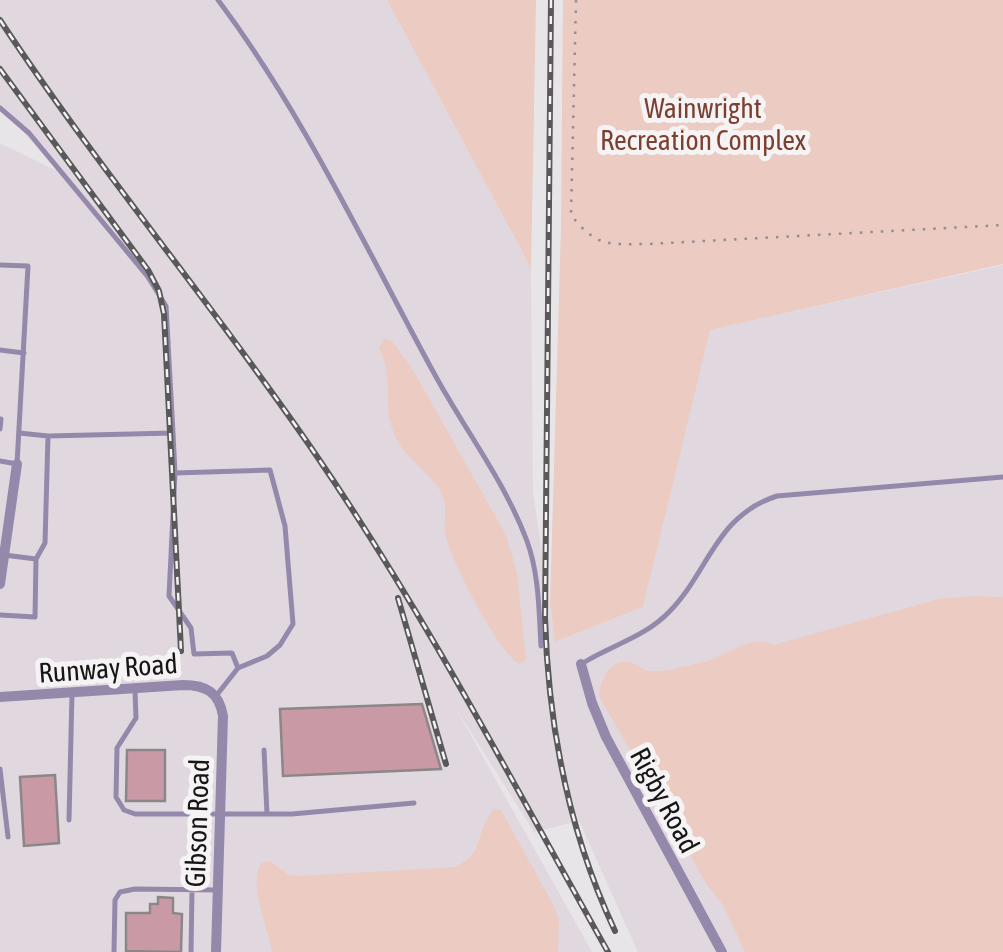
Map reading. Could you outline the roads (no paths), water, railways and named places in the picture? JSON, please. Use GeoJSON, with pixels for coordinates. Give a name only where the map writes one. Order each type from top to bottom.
{"type":"FeatureCollection","features":[{"type":"Feature","properties":{"kind":"street"},"geometry":{"type":"LineString","coordinates":[[0,584],[17,464]]}},
{"type":"Feature","properties":{"kind":"street","name":"Rigby Road"},"geometry":{"type":"LineString","coordinates":[[580,664],[616,757],[722,952]]}},
{"type":"Feature","properties":{"kind":"street","name":"Runway Road"},"geometry":{"type":"LineString","coordinates":[[0,697],[197,685],[216,696]]}},
{"type":"Feature","properties":{"kind":"street","name":"Gibson Road"},"geometry":{"type":"LineString","coordinates":[[216,696],[222,716],[216,952]]}},
{"type":"Feature","properties":{"kind":"lane"},"geometry":{"type":"LineString","coordinates":[[218,0],[244,35],[307,141],[449,401],[512,507],[534,564],[541,646]]}},
{"type":"Feature","properties":{"kind":"lane"},"geometry":{"type":"LineString","coordinates":[[0,108],[29,133],[148,278],[166,306],[176,473],[169,596],[191,628],[194,654],[232,653],[238,668]]}},
{"type":"Feature","properties":{"kind":"lane"},"geometry":{"type":"LineString","coordinates":[[0,265],[28,266],[17,464],[0,462]]}},
{"type":"Feature","properties":{"kind":"lane"},"geometry":{"type":"LineString","coordinates":[[0,350],[24,352]]}},
{"type":"Feature","properties":{"kind":"lane"},"geometry":{"type":"LineString","coordinates":[[0,429],[1,419]]}},
{"type":"Feature","properties":{"kind":"lane"},"geometry":{"type":"LineString","coordinates":[[19,433],[173,433]]}},
{"type":"Feature","properties":{"kind":"lane"},"geometry":{"type":"LineString","coordinates":[[0,616],[36,618],[36,560],[45,543],[48,436]]}},
{"type":"Feature","properties":{"kind":"lane"},"geometry":{"type":"LineString","coordinates":[[176,473],[270,470],[286,526],[293,624],[280,645],[267,656],[238,668],[216,696]]}},
{"type":"Feature","properties":{"kind":"lane"},"geometry":{"type":"LineString","coordinates":[[580,664],[640,635],[661,620],[680,600],[726,530],[757,502],[776,496],[1003,477]]}},
{"type":"Feature","properties":{"kind":"lane"},"geometry":{"type":"LineString","coordinates":[[4,556],[36,560]]}},
{"type":"Feature","properties":{"kind":"lane"},"geometry":{"type":"LineString","coordinates":[[135,688],[136,718],[117,748],[116,798],[119,805],[135,814],[267,814],[414,803]]}},
{"type":"Feature","properties":{"kind":"lane"},"geometry":{"type":"LineString","coordinates":[[70,820],[72,692]]}},
{"type":"Feature","properties":{"kind":"lane"},"geometry":{"type":"LineString","coordinates":[[264,750],[267,814]]}},
{"type":"Feature","properties":{"kind":"lane"},"geometry":{"type":"LineString","coordinates":[[0,770],[8,837]]}},
{"type":"Feature","properties":{"kind":"lane"},"geometry":{"type":"LineString","coordinates":[[114,952],[115,900],[120,892],[135,888],[218,890]]}},
{"type":"Feature","properties":{"kind":"lane"},"geometry":{"type":"LineString","coordinates":[[191,952],[192,890]]}},
{"type":"Feature","properties":{"kind":"railway"},"geometry":{"type":"LineString","coordinates":[[551,0],[547,657],[556,738],[573,817],[615,931]]}},
{"type":"Feature","properties":{"kind":"railway"},"geometry":{"type":"LineString","coordinates":[[0,20],[277,400],[356,515],[468,700],[608,952]]}},
{"type":"Feature","properties":{"kind":"railway"},"geometry":{"type":"LineString","coordinates":[[0,69],[148,270],[159,291],[164,314],[181,651]]}},
{"type":"Feature","properties":{"kind":"railway"},"geometry":{"type":"LineString","coordinates":[[398,598],[446,764]]}},
{"type":"Feature","properties":{"kind":"park label","name":"Wainwright Recreation Complex"},"geometry":{"type":"Point","coordinates":[703,124]}}]}
